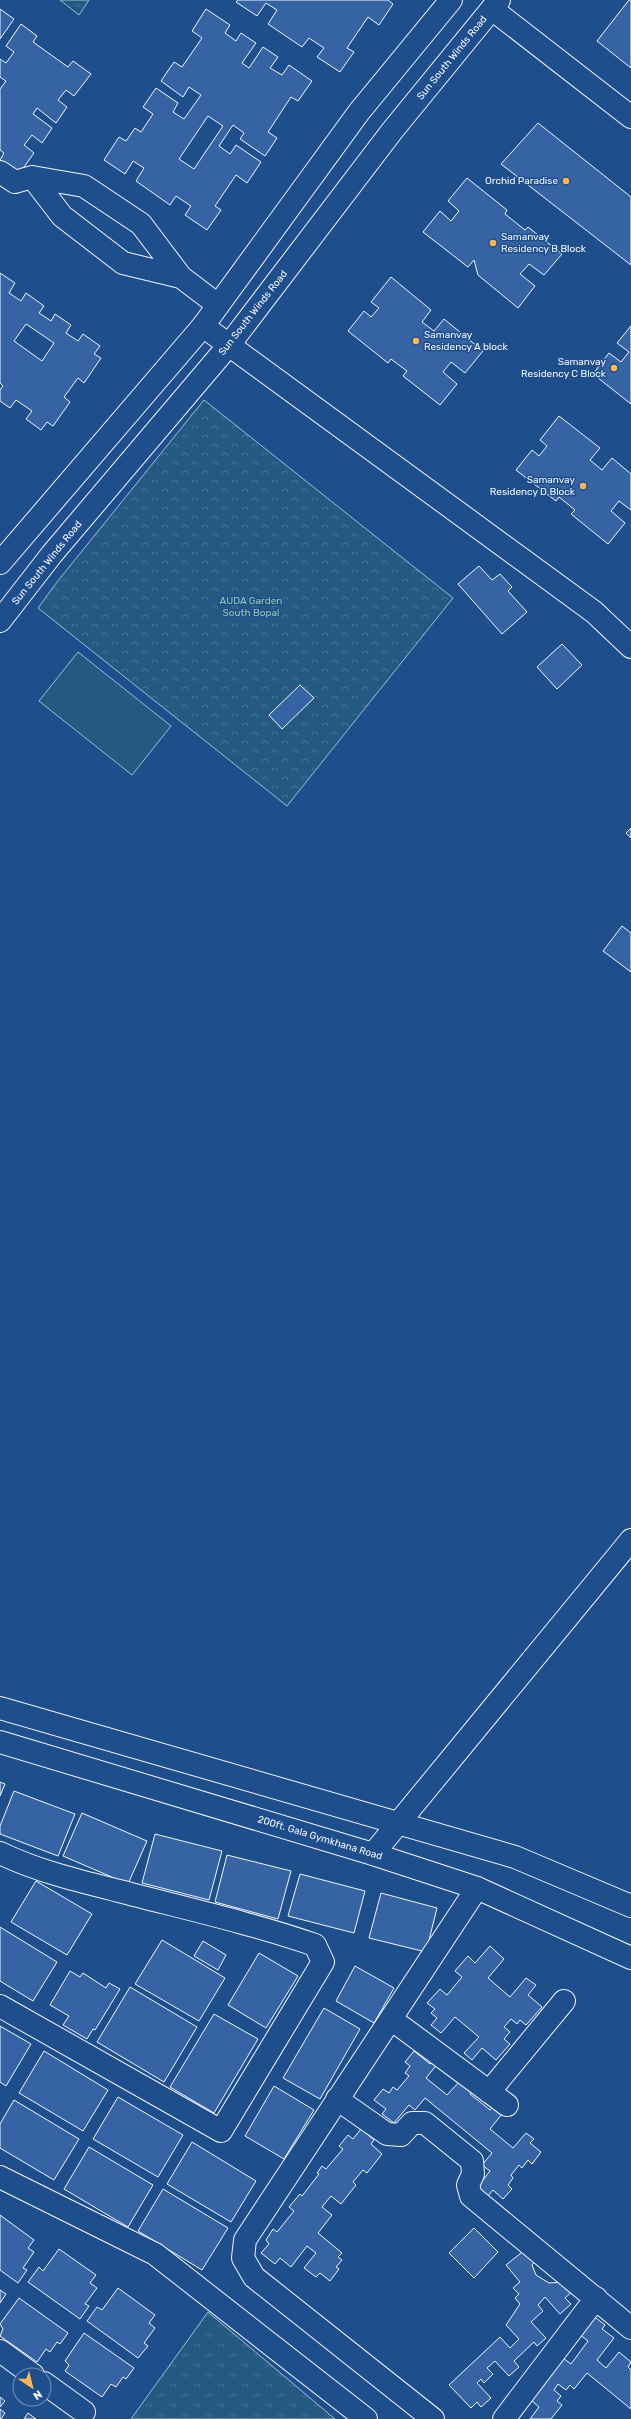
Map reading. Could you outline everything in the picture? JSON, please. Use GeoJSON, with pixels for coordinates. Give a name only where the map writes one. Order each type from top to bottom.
{"type":"FeatureCollection","features":[{"type":"Feature","properties":{"kind":"street"},"geometry":{"type":"LineString","coordinates":[[0,563],[203,326],[359,112],[450,0]]}},
{"type":"Feature","properties":{"kind":"street"},"geometry":{"type":"LineString","coordinates":[[496,4],[631,116]]}},
{"type":"Feature","properties":{"kind":"street","name":"Sun South Winds Road"},"geometry":{"type":"LineString","coordinates":[[0,621],[52,554],[229,345],[392,131],[496,4]]}},
{"type":"Feature","properties":{"kind":"street"},"geometry":{"type":"LineString","coordinates":[[0,172],[15,182],[32,177],[84,186],[141,224],[181,277],[218,305]]}},
{"type":"Feature","properties":{"kind":"street"},"geometry":{"type":"LineString","coordinates":[[32,177],[62,216],[123,263],[181,277]]}},
{"type":"Feature","properties":{"kind":"street"},"geometry":{"type":"LineString","coordinates":[[203,326],[594,612],[631,647]]}},
{"type":"Feature","properties":{"kind":"street"},"geometry":{"type":"LineString","coordinates":[[373,1854],[631,1540]]}},
{"type":"Feature","properties":{"kind":"street"},"geometry":{"type":"LineString","coordinates":[[0,1708],[515,1857],[631,1906]]}},
{"type":"Feature","properties":{"kind":"street","name":"200ft. Gala Gymkhana Road"},"geometry":{"type":"LineString","coordinates":[[0,1742],[373,1854],[477,1888],[631,1958]]}},
{"type":"Feature","properties":{"kind":"street"},"geometry":{"type":"LineString","coordinates":[[0,1853],[19,1862],[82,1882],[285,1934],[315,1945],[323,1962],[221,2131],[0,2006]]}},
{"type":"Feature","properties":{"kind":"street"},"geometry":{"type":"LineString","coordinates":[[433,2419],[254,2277],[243,2258],[245,2240],[477,1888]]}},
{"type":"Feature","properties":{"kind":"street"},"geometry":{"type":"LineString","coordinates":[[489,2092],[564,2001]]}},
{"type":"Feature","properties":{"kind":"street"},"geometry":{"type":"LineString","coordinates":[[391,2019],[507,2105]]}},
{"type":"Feature","properties":{"kind":"street"},"geometry":{"type":"LineString","coordinates":[[337,2099],[387,2134],[401,2135],[412,2123],[424,2123],[472,2161],[474,2174],[468,2184],[471,2196],[631,2328]]}},
{"type":"Feature","properties":{"kind":"street"},"geometry":{"type":"LineString","coordinates":[[0,2177],[155,2254],[366,2419]]}},
{"type":"Feature","properties":{"kind":"street"},"geometry":{"type":"LineString","coordinates":[[504,2419],[596,2298]]}},
{"type":"Feature","properties":{"kind":"street"},"geometry":{"type":"LineString","coordinates":[[0,2351],[22,2367]]}},
{"type":"Feature","properties":{"kind":"street"},"geometry":{"type":"LineString","coordinates":[[52,2389],[84,2412]]}},
{"type":"Feature","properties":{"kind":"green space"},"geometry":{"type":"Polygon","coordinates":[[[60,0],[89,0],[79,15],[60,0]]]}},
{"type":"Feature","properties":{"kind":"green space","name":"AUDA Garden South Bopal"},"geometry":{"type":"Polygon","coordinates":[[[204,400],[453,598],[287,806],[38,608],[57,582],[204,400]]]}},
{"type":"Feature","properties":{"kind":"green space"},"geometry":{"type":"Polygon","coordinates":[[[78,652],[171,726],[132,775],[39,701],[78,652]]]}},
{"type":"Feature","properties":{"kind":"green space"},"geometry":{"type":"Polygon","coordinates":[[[208,2312],[335,2419],[131,2419],[208,2312]]]}},
{"type":"Feature","properties":{"kind":"building"},"geometry":{"type":"Polygon","coordinates":[[[238,0],[388,0],[393,4],[379,25],[368,17],[347,48],[354,52],[340,72],[317,57],[324,48],[309,38],[302,47],[268,24],[277,10],[266,3],[257,16],[236,2],[238,0]]]}},
{"type":"Feature","properties":{"kind":"building"},"geometry":{"type":"Polygon","coordinates":[[[629,0],[631,0],[631,68],[597,41],[629,0]]]}},
{"type":"Feature","properties":{"kind":"building"},"geometry":{"type":"Polygon","coordinates":[[[0,9],[14,19],[0,39],[0,9]]]}},
{"type":"Feature","properties":{"kind":"building"},"geometry":{"type":"Polygon","coordinates":[[[206,9],[230,25],[225,33],[236,41],[241,33],[256,43],[242,63],[249,68],[263,47],[278,57],[270,68],[282,75],[289,65],[312,81],[298,101],[291,97],[268,132],[277,138],[265,156],[240,139],[244,133],[233,125],[219,146],[230,154],[236,145],[261,162],[247,183],[236,175],[215,206],[221,210],[207,230],[185,215],[191,206],[176,196],[170,205],[136,181],[144,168],[133,161],[125,174],[104,160],[119,137],[126,141],[135,128],[141,132],[153,114],[143,107],[156,88],[178,103],[173,112],[184,119],[201,95],[189,87],[183,97],[161,81],[174,62],[182,67],[202,38],[192,31],[206,9]],[[208,116],[179,159],[194,169],[223,126],[208,116]]]}},
{"type":"Feature","properties":{"kind":"building"},"geometry":{"type":"Polygon","coordinates":[[[21,24],[37,36],[33,42],[68,67],[73,61],[91,74],[74,96],[66,90],[58,100],[67,107],[56,123],[37,108],[33,114],[52,128],[42,143],[32,135],[24,145],[34,153],[19,174],[0,160],[4,153],[0,150],[0,89],[6,81],[0,77],[0,59],[6,63],[14,52],[6,46],[21,24]]]}},
{"type":"Feature","properties":{"kind":"building","name":"Orchid Paradise"},"geometry":{"type":"Polygon","coordinates":[[[538,123],[631,197],[631,265],[501,164],[538,123]]]}},
{"type":"Feature","properties":{"kind":"building","name":"Samanvay Residency B Block"},"geometry":{"type":"Polygon","coordinates":[[[467,178],[507,210],[505,214],[525,230],[528,227],[562,254],[544,275],[529,264],[520,274],[535,286],[518,308],[478,275],[474,260],[468,267],[423,232],[440,211],[451,221],[459,211],[448,201],[467,178]]]}},
{"type":"Feature","properties":{"kind":"building"},"geometry":{"type":"Polygon","coordinates":[[[0,273],[15,283],[9,293],[21,301],[26,293],[44,306],[39,313],[51,321],[55,314],[71,325],[66,333],[78,341],[83,334],[100,346],[94,354],[101,358],[84,383],[78,378],[64,397],[70,402],[53,426],[47,422],[41,430],[26,419],[32,411],[16,400],[10,408],[0,401],[0,390],[3,386],[0,383],[0,273]],[[26,324],[14,341],[42,361],[54,343],[26,324]]]}},
{"type":"Feature","properties":{"kind":"building","name":"Samanvay Residency A block"},"geometry":{"type":"Polygon","coordinates":[[[391,277],[431,310],[422,322],[434,331],[444,319],[483,351],[465,373],[451,362],[443,372],[457,384],[440,405],[403,376],[407,371],[391,359],[388,363],[348,331],[364,311],[371,317],[379,308],[371,302],[391,277]]]}},
{"type":"Feature","properties":{"kind":"building","name":"Samanvay Residency C Block"},"geometry":{"type":"Polygon","coordinates":[[[631,326],[631,404],[593,374],[609,353],[621,362],[629,352],[617,343],[631,326]]]}},
{"type":"Feature","properties":{"kind":"building","name":"Samanvay Residency D Block"},"geometry":{"type":"Polygon","coordinates":[[[559,416],[600,448],[590,460],[602,470],[612,458],[631,474],[631,510],[619,501],[611,511],[625,523],[608,544],[571,514],[575,510],[559,497],[556,501],[516,470],[532,450],[539,456],[547,446],[540,440],[559,416]]]}},
{"type":"Feature","properties":{"kind":"building"},"geometry":{"type":"Polygon","coordinates":[[[479,566],[492,580],[500,574],[512,587],[508,591],[527,612],[502,634],[458,584],[479,566]]]}},
{"type":"Feature","properties":{"kind":"building"},"geometry":{"type":"Polygon","coordinates":[[[562,644],[582,665],[557,689],[537,667],[562,644]]]}},
{"type":"Feature","properties":{"kind":"building"},"geometry":{"type":"Polygon","coordinates":[[[300,685],[314,698],[282,729],[269,715],[300,685]]]}},
{"type":"Feature","properties":{"kind":"building"},"geometry":{"type":"Polygon","coordinates":[[[631,828],[631,838],[626,833],[631,828]]]}},
{"type":"Feature","properties":{"kind":"building"},"geometry":{"type":"Polygon","coordinates":[[[622,926],[631,933],[631,972],[603,951],[622,926]]]}},
{"type":"Feature","properties":{"kind":"building"},"geometry":{"type":"Polygon","coordinates":[[[0,1782],[5,1784],[0,1796],[0,1782]]]}},
{"type":"Feature","properties":{"kind":"building"},"geometry":{"type":"Polygon","coordinates":[[[14,1791],[75,1814],[58,1856],[0,1834],[0,1826],[14,1791]]]}},
{"type":"Feature","properties":{"kind":"building"},"geometry":{"type":"Polygon","coordinates":[[[82,1813],[147,1841],[128,1884],[63,1856],[82,1813]]]}},
{"type":"Feature","properties":{"kind":"building"},"geometry":{"type":"Polygon","coordinates":[[[155,1834],[222,1851],[209,1900],[142,1883],[155,1834]]]}},
{"type":"Feature","properties":{"kind":"building"},"geometry":{"type":"Polygon","coordinates":[[[227,1855],[291,1871],[278,1919],[215,1902],[227,1855]]]}},
{"type":"Feature","properties":{"kind":"building"},"geometry":{"type":"Polygon","coordinates":[[[300,1874],[365,1891],[354,1933],[288,1916],[300,1874]]]}},
{"type":"Feature","properties":{"kind":"building"},"geometry":{"type":"Polygon","coordinates":[[[36,1881],[92,1914],[67,1955],[11,1922],[36,1881]]]}},
{"type":"Feature","properties":{"kind":"building"},"geometry":{"type":"Polygon","coordinates":[[[381,1893],[437,1908],[426,1952],[369,1938],[381,1893]]]}},
{"type":"Feature","properties":{"kind":"building"},"geometry":{"type":"Polygon","coordinates":[[[0,1927],[57,1962],[33,2001],[0,1981],[0,1927]]]}},
{"type":"Feature","properties":{"kind":"building"},"geometry":{"type":"Polygon","coordinates":[[[162,1940],[225,1978],[199,2021],[135,1984],[162,1940]]]}},
{"type":"Feature","properties":{"kind":"building"},"geometry":{"type":"Polygon","coordinates":[[[203,1941],[226,1955],[218,1970],[194,1956],[203,1941]]]}},
{"type":"Feature","properties":{"kind":"building"},"geometry":{"type":"Polygon","coordinates":[[[490,1946],[504,1959],[488,1978],[510,1997],[526,1978],[536,1985],[528,1995],[542,2007],[526,2025],[520,2020],[517,2024],[511,2019],[504,2027],[510,2032],[504,2039],[510,2044],[496,2060],[482,2048],[472,2060],[464,2053],[479,2037],[455,2017],[441,2033],[431,2025],[437,2018],[431,2013],[435,2009],[427,2003],[440,1989],[447,1995],[462,1977],[455,1971],[468,1956],[475,1963],[490,1946]]]}},
{"type":"Feature","properties":{"kind":"building"},"geometry":{"type":"Polygon","coordinates":[[[259,1953],[298,1976],[266,2028],[228,2005],[259,1953]]]}},
{"type":"Feature","properties":{"kind":"building"},"geometry":{"type":"Polygon","coordinates":[[[355,1966],[394,1988],[374,2023],[336,2001],[355,1966]]]}},
{"type":"Feature","properties":{"kind":"building"},"geometry":{"type":"Polygon","coordinates":[[[70,1971],[80,1977],[83,1973],[106,1988],[109,1983],[120,1989],[95,2030],[93,2029],[87,2039],[63,2025],[69,2016],[50,2005],[70,1971]]]}},
{"type":"Feature","properties":{"kind":"building"},"geometry":{"type":"Polygon","coordinates":[[[130,1987],[197,2027],[164,2082],[97,2042],[130,1987]]]}},
{"type":"Feature","properties":{"kind":"building"},"geometry":{"type":"Polygon","coordinates":[[[324,2008],[360,2029],[320,2099],[283,2078],[324,2008]]]}},
{"type":"Feature","properties":{"kind":"building"},"geometry":{"type":"Polygon","coordinates":[[[214,2014],[258,2039],[214,2113],[170,2087],[214,2014]]]}},
{"type":"Feature","properties":{"kind":"building"},"geometry":{"type":"Polygon","coordinates":[[[0,2026],[31,2044],[6,2086],[0,2082],[0,2026]]]}},
{"type":"Feature","properties":{"kind":"building"},"geometry":{"type":"Polygon","coordinates":[[[44,2051],[108,2090],[83,2131],[19,2093],[44,2051]]]}},
{"type":"Feature","properties":{"kind":"building"},"geometry":{"type":"Polygon","coordinates":[[[414,2051],[430,2064],[435,2059],[439,2062],[426,2078],[447,2095],[461,2080],[473,2090],[470,2094],[490,2110],[494,2106],[502,2114],[490,2129],[513,2148],[526,2133],[534,2139],[530,2143],[541,2152],[532,2164],[528,2160],[522,2168],[519,2165],[511,2175],[513,2178],[508,2185],[512,2189],[503,2199],[493,2190],[486,2198],[476,2189],[490,2171],[482,2165],[492,2153],[425,2098],[415,2110],[409,2105],[394,2123],[382,2114],[386,2109],[374,2100],[383,2089],[389,2093],[393,2087],[397,2090],[409,2076],[405,2073],[410,2066],[405,2062],[414,2051]]]}},
{"type":"Feature","properties":{"kind":"building"},"geometry":{"type":"Polygon","coordinates":[[[274,2086],[314,2110],[284,2159],[245,2136],[274,2086]]]}},
{"type":"Feature","properties":{"kind":"building"},"geometry":{"type":"Polygon","coordinates":[[[118,2097],[183,2135],[158,2177],[93,2139],[118,2097]]]}},
{"type":"Feature","properties":{"kind":"building"},"geometry":{"type":"Polygon","coordinates":[[[14,2100],[79,2139],[54,2180],[0,2148],[0,2124],[14,2100]]]}},
{"type":"Feature","properties":{"kind":"building"},"geometry":{"type":"Polygon","coordinates":[[[361,2129],[374,2140],[371,2144],[382,2154],[367,2173],[363,2170],[353,2182],[356,2185],[341,2204],[331,2196],[322,2207],[332,2215],[318,2233],[342,2253],[338,2257],[342,2260],[336,2267],[339,2269],[330,2281],[320,2273],[316,2277],[304,2268],[316,2253],[307,2246],[291,2267],[280,2258],[275,2264],[261,2253],[269,2244],[266,2240],[273,2229],[277,2232],[294,2211],[289,2207],[300,2194],[302,2196],[319,2174],[317,2173],[322,2166],[326,2169],[343,2149],[339,2146],[348,2135],[353,2139],[361,2129]]]}},
{"type":"Feature","properties":{"kind":"building"},"geometry":{"type":"Polygon","coordinates":[[[192,2142],[256,2181],[231,2222],[167,2184],[192,2142]]]}},
{"type":"Feature","properties":{"kind":"building"},"geometry":{"type":"Polygon","coordinates":[[[89,2147],[153,2185],[128,2227],[64,2189],[89,2147]]]}},
{"type":"Feature","properties":{"kind":"building"},"geometry":{"type":"Polygon","coordinates":[[[163,2189],[228,2228],[202,2270],[138,2231],[163,2189]]]}},
{"type":"Feature","properties":{"kind":"building"},"geometry":{"type":"Polygon","coordinates":[[[0,2215],[34,2240],[28,2248],[34,2252],[23,2268],[27,2270],[18,2283],[0,2270],[0,2215]]]}},
{"type":"Feature","properties":{"kind":"building"},"geometry":{"type":"Polygon","coordinates":[[[474,2228],[498,2252],[474,2278],[449,2253],[474,2228]]]}},
{"type":"Feature","properties":{"kind":"building"},"geometry":{"type":"Polygon","coordinates":[[[59,2249],[96,2275],[90,2283],[97,2288],[85,2304],[89,2306],[80,2319],[28,2282],[39,2267],[43,2271],[59,2249]]]}},
{"type":"Feature","properties":{"kind":"building"},"geometry":{"type":"Polygon","coordinates":[[[526,2249],[536,2260],[532,2265],[536,2275],[549,2283],[566,2282],[573,2291],[565,2298],[571,2304],[560,2314],[545,2297],[538,2305],[543,2311],[531,2322],[546,2338],[537,2346],[534,2342],[514,2361],[519,2367],[509,2376],[495,2361],[487,2368],[493,2374],[484,2383],[481,2379],[477,2383],[491,2398],[481,2407],[477,2402],[471,2408],[449,2385],[500,2337],[510,2348],[519,2339],[506,2325],[520,2304],[515,2298],[519,2294],[513,2288],[520,2282],[506,2265],[526,2249]]]}},
{"type":"Feature","properties":{"kind":"building"},"geometry":{"type":"Polygon","coordinates":[[[118,2288],[155,2315],[149,2323],[155,2328],[144,2343],[148,2346],[138,2358],[87,2321],[97,2307],[102,2310],[118,2288]]]}},
{"type":"Feature","properties":{"kind":"building"},"geometry":{"type":"Polygon","coordinates":[[[0,2290],[6,2294],[0,2303],[0,2290]]]}},
{"type":"Feature","properties":{"kind":"building"},"geometry":{"type":"Polygon","coordinates":[[[19,2298],[68,2333],[60,2344],[57,2342],[50,2352],[46,2349],[37,2362],[0,2336],[3,2329],[0,2324],[19,2298]]]}},
{"type":"Feature","properties":{"kind":"building"},"geometry":{"type":"Polygon","coordinates":[[[592,2315],[605,2325],[602,2329],[614,2338],[597,2360],[606,2368],[619,2352],[631,2362],[628,2367],[631,2370],[631,2409],[587,2373],[574,2389],[570,2385],[566,2390],[558,2384],[554,2390],[561,2396],[557,2401],[562,2405],[551,2419],[530,2419],[539,2407],[524,2394],[556,2353],[571,2364],[588,2341],[574,2330],[592,2315]]]}},
{"type":"Feature","properties":{"kind":"building"},"geometry":{"type":"Polygon","coordinates":[[[84,2333],[134,2368],[126,2379],[123,2377],[116,2387],[111,2384],[102,2397],[65,2371],[69,2365],[65,2361],[84,2333]]]}},
{"type":"Feature","properties":{"kind":"building"},"geometry":{"type":"Polygon","coordinates":[[[0,2397],[5,2401],[0,2407],[0,2397]]]}},
{"type":"Feature","properties":{"kind":"building"},"geometry":{"type":"Polygon","coordinates":[[[0,2409],[5,2413],[1,2419],[0,2419],[0,2409]]]}},
{"type":"Feature","properties":{"kind":"building"},"geometry":{"type":"Polygon","coordinates":[[[28,2413],[36,2419],[24,2419],[28,2413]]]}},
{"type":"Feature","properties":{"kind":"place","name":"Orchid Paradise"},"geometry":{"type":"Point","coordinates":[566,181]}},
{"type":"Feature","properties":{"kind":"place","name":"Samanvay Residency B Block"},"geometry":{"type":"Point","coordinates":[493,243]}},
{"type":"Feature","properties":{"kind":"place","name":"Samanvay Residency A block"},"geometry":{"type":"Point","coordinates":[416,341]}},
{"type":"Feature","properties":{"kind":"place","name":"Samanvay Residency C Block"},"geometry":{"type":"Point","coordinates":[614,368]}},
{"type":"Feature","properties":{"kind":"place","name":"Samanvay Residency D Block"},"geometry":{"type":"Point","coordinates":[583,486]}}]}
